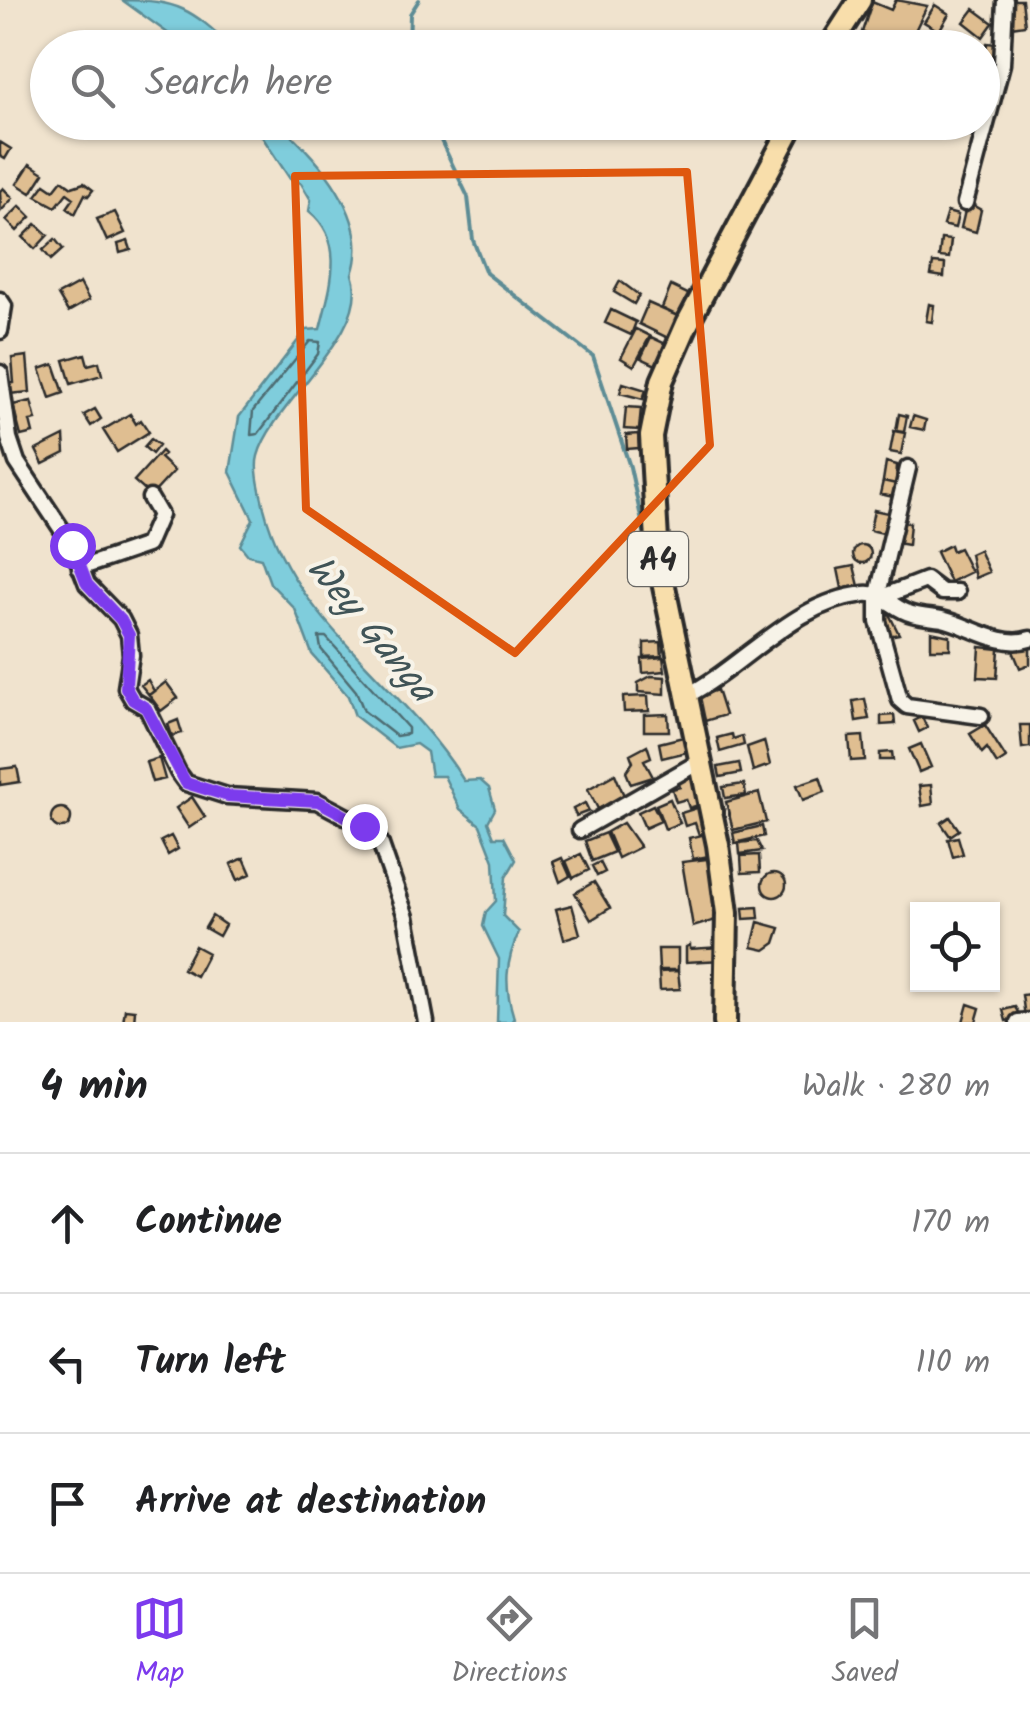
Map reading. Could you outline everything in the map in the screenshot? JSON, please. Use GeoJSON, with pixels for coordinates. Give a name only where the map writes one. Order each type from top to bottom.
{"type":"FeatureCollection","features":[{"type":"Feature","properties":{"kind":"highway"},"geometry":{"type":"LineString","coordinates":[[840,30],[860,0]]}},
{"type":"Feature","properties":{"kind":"highway","name":"A4"},"geometry":{"type":"LineString","coordinates":[[725,1022],[727,913],[718,845],[658,558],[651,436],[662,381],[686,324],[784,140]]}},
{"type":"Feature","properties":{"kind":"street"},"geometry":{"type":"LineString","coordinates":[[1000,71],[1005,0]]}},
{"type":"Feature","properties":{"kind":"street"},"geometry":{"type":"LineString","coordinates":[[964,204],[981,140]]}},
{"type":"Feature","properties":{"kind":"street"},"geometry":{"type":"LineString","coordinates":[[0,300],[4,306],[0,331]]}},
{"type":"Feature","properties":{"kind":"street"},"geometry":{"type":"LineString","coordinates":[[0,373],[9,438],[17,462],[72,545],[87,584],[121,620],[129,635],[126,688],[133,700],[146,708],[186,783],[228,796],[318,801],[364,826],[380,842],[406,917],[426,1022]]}},
{"type":"Feature","properties":{"kind":"street"},"geometry":{"type":"LineString","coordinates":[[908,468],[878,621],[900,700],[907,706],[981,716]]}},
{"type":"Feature","properties":{"kind":"street"},"geometry":{"type":"LineString","coordinates":[[80,568],[146,544],[160,515],[150,498]]}},
{"type":"Feature","properties":{"kind":"street"},"geometry":{"type":"LineString","coordinates":[[880,596],[926,580],[942,592],[958,592]]}},
{"type":"Feature","properties":{"kind":"street"},"geometry":{"type":"LineString","coordinates":[[686,696],[716,681],[809,611],[862,594],[880,596],[909,614],[946,619],[976,633],[1030,638]]}},
{"type":"Feature","properties":{"kind":"street"},"geometry":{"type":"LineString","coordinates":[[580,830],[699,762]]}},
{"type":"Feature","properties":{"kind":"street"},"geometry":{"type":"LineString","coordinates":[[1018,1022],[1030,1021]]}},
{"type":"Feature","properties":{"kind":"highlighted area"},"geometry":{"type":"Polygon","coordinates":[[[687,172],[710,445],[515,653],[306,509],[295,176],[687,172]]]}},
{"type":"Feature","properties":{"kind":"water"},"geometry":{"type":"Polygon","coordinates":[[[122,0],[171,5],[194,15],[212,30],[163,30],[122,0]]]}},
{"type":"Feature","properties":{"kind":"water"},"geometry":{"type":"Polygon","coordinates":[[[264,140],[296,140],[338,191],[354,232],[355,296],[335,343],[267,435],[257,462],[264,508],[279,549],[299,586],[325,620],[440,746],[464,781],[480,780],[489,788],[495,809],[488,822],[494,837],[504,837],[516,860],[506,877],[503,916],[519,932],[508,975],[514,1018],[511,1022],[497,1022],[499,959],[483,926],[486,912],[496,901],[494,861],[480,825],[460,809],[444,776],[431,776],[427,752],[416,744],[396,748],[355,716],[348,696],[312,654],[295,609],[270,583],[261,558],[248,555],[240,545],[253,519],[230,472],[239,417],[306,330],[320,329],[328,297],[332,251],[328,236],[309,211],[311,200],[301,183],[290,179],[264,140]]]}},
{"type":"Feature","properties":{"kind":"building"},"geometry":{"type":"Polygon","coordinates":[[[896,0],[927,6],[915,30],[863,30],[872,2],[891,10],[896,0]]]}},
{"type":"Feature","properties":{"kind":"building"},"geometry":{"type":"Polygon","coordinates":[[[1008,0],[1022,0],[1025,25],[1011,27],[1008,0]]]}},
{"type":"Feature","properties":{"kind":"building"},"geometry":{"type":"Polygon","coordinates":[[[935,5],[949,14],[940,30],[924,22],[935,5]]]}},
{"type":"Feature","properties":{"kind":"building"},"geometry":{"type":"Polygon","coordinates":[[[974,9],[993,23],[988,30],[974,30],[964,22],[974,9]]]}},
{"type":"Feature","properties":{"kind":"building"},"geometry":{"type":"Polygon","coordinates":[[[0,142],[11,149],[5,159],[0,156],[0,142]]]}},
{"type":"Feature","properties":{"kind":"building"},"geometry":{"type":"Polygon","coordinates":[[[30,164],[44,173],[31,193],[17,184],[30,164]]]}},
{"type":"Feature","properties":{"kind":"building"},"geometry":{"type":"Polygon","coordinates":[[[62,180],[72,187],[84,183],[93,190],[88,196],[85,194],[75,214],[67,208],[74,198],[67,193],[56,207],[36,196],[45,184],[54,190],[62,180]]]}},
{"type":"Feature","properties":{"kind":"building"},"geometry":{"type":"Polygon","coordinates":[[[3,188],[13,198],[1,211],[0,191],[3,188]]]}},
{"type":"Feature","properties":{"kind":"building"},"geometry":{"type":"Polygon","coordinates":[[[967,202],[981,210],[976,232],[961,228],[967,202]]]}},
{"type":"Feature","properties":{"kind":"building"},"geometry":{"type":"Polygon","coordinates":[[[20,206],[31,217],[17,231],[6,220],[20,206]]]}},
{"type":"Feature","properties":{"kind":"building"},"geometry":{"type":"Polygon","coordinates":[[[115,212],[125,233],[107,241],[97,219],[115,212]]]}},
{"type":"Feature","properties":{"kind":"building"},"geometry":{"type":"Polygon","coordinates":[[[947,212],[958,215],[955,228],[943,225],[947,212]]]}},
{"type":"Feature","properties":{"kind":"building"},"geometry":{"type":"Polygon","coordinates":[[[36,224],[48,235],[35,249],[23,237],[36,224]]]}},
{"type":"Feature","properties":{"kind":"building"},"geometry":{"type":"Polygon","coordinates":[[[55,239],[63,249],[51,260],[43,250],[55,239]]]}},
{"type":"Feature","properties":{"kind":"building"},"geometry":{"type":"Polygon","coordinates":[[[941,239],[951,240],[949,258],[939,257],[941,239]]]}},
{"type":"Feature","properties":{"kind":"building"},"geometry":{"type":"Polygon","coordinates":[[[128,241],[131,250],[120,253],[118,244],[128,241]]]}},
{"type":"Feature","properties":{"kind":"building"},"geometry":{"type":"Polygon","coordinates":[[[933,263],[945,264],[944,277],[931,275],[933,263]]]}},
{"type":"Feature","properties":{"kind":"building"},"geometry":{"type":"Polygon","coordinates":[[[620,281],[639,295],[634,304],[614,292],[620,281]]]}},
{"type":"Feature","properties":{"kind":"building"},"geometry":{"type":"Polygon","coordinates":[[[80,283],[89,300],[68,312],[58,295],[80,283]]]}},
{"type":"Feature","properties":{"kind":"building"},"geometry":{"type":"Polygon","coordinates":[[[671,286],[690,295],[680,317],[662,308],[671,286]]]}},
{"type":"Feature","properties":{"kind":"building"},"geometry":{"type":"Polygon","coordinates":[[[648,303],[680,317],[670,339],[639,324],[648,303]]]}},
{"type":"Feature","properties":{"kind":"building"},"geometry":{"type":"Polygon","coordinates":[[[929,304],[934,305],[932,322],[926,321],[929,304]]]}},
{"type":"Feature","properties":{"kind":"building"},"geometry":{"type":"Polygon","coordinates":[[[611,310],[636,322],[631,335],[605,323],[611,310]]]}},
{"type":"Feature","properties":{"kind":"building"},"geometry":{"type":"Polygon","coordinates":[[[636,329],[650,336],[634,366],[621,358],[636,329]]]}},
{"type":"Feature","properties":{"kind":"building"},"geometry":{"type":"Polygon","coordinates":[[[651,337],[668,345],[658,366],[641,358],[651,337]]]}},
{"type":"Feature","properties":{"kind":"building"},"geometry":{"type":"Polygon","coordinates":[[[85,354],[88,365],[99,362],[102,375],[71,384],[64,360],[85,354]]]}},
{"type":"Feature","properties":{"kind":"building"},"geometry":{"type":"Polygon","coordinates":[[[27,356],[30,392],[9,394],[8,384],[14,383],[12,358],[27,356]]]}},
{"type":"Feature","properties":{"kind":"building"},"geometry":{"type":"Polygon","coordinates":[[[54,364],[64,393],[50,398],[40,369],[54,364]]]}},
{"type":"Feature","properties":{"kind":"building"},"geometry":{"type":"Polygon","coordinates":[[[623,383],[646,390],[643,399],[620,393],[623,383]]]}},
{"type":"Feature","properties":{"kind":"building"},"geometry":{"type":"Polygon","coordinates":[[[31,401],[36,420],[30,421],[33,433],[21,436],[13,405],[31,401]]]}},
{"type":"Feature","properties":{"kind":"building"},"geometry":{"type":"Polygon","coordinates":[[[626,407],[641,408],[639,430],[624,429],[626,407]]]}},
{"type":"Feature","properties":{"kind":"building"},"geometry":{"type":"Polygon","coordinates":[[[95,409],[101,419],[91,426],[84,415],[95,409]]]}},
{"type":"Feature","properties":{"kind":"building"},"geometry":{"type":"Polygon","coordinates":[[[130,414],[136,424],[141,420],[149,432],[117,452],[103,430],[130,414]]]}},
{"type":"Feature","properties":{"kind":"building"},"geometry":{"type":"Polygon","coordinates":[[[899,414],[907,416],[904,432],[896,431],[899,414]]]}},
{"type":"Feature","properties":{"kind":"building"},"geometry":{"type":"Polygon","coordinates":[[[913,416],[926,420],[924,430],[910,427],[913,416]]]}},
{"type":"Feature","properties":{"kind":"building"},"geometry":{"type":"Polygon","coordinates":[[[894,431],[905,433],[901,454],[890,452],[894,431]]]}},
{"type":"Feature","properties":{"kind":"building"},"geometry":{"type":"Polygon","coordinates":[[[638,434],[639,448],[627,449],[626,435],[638,434]]]}},
{"type":"Feature","properties":{"kind":"building"},"geometry":{"type":"Polygon","coordinates":[[[64,436],[65,453],[43,464],[36,450],[64,436]]]}},
{"type":"Feature","properties":{"kind":"building"},"geometry":{"type":"Polygon","coordinates":[[[151,439],[159,445],[152,454],[144,447],[151,439]]]}},
{"type":"Feature","properties":{"kind":"building"},"geometry":{"type":"Polygon","coordinates":[[[161,451],[164,454],[160,458],[174,471],[151,496],[134,481],[161,451]]]}},
{"type":"Feature","properties":{"kind":"building"},"geometry":{"type":"Polygon","coordinates":[[[886,462],[897,465],[896,484],[883,481],[886,462]]]}},
{"type":"Feature","properties":{"kind":"building"},"geometry":{"type":"Polygon","coordinates":[[[883,481],[896,484],[893,497],[880,494],[883,481]]]}},
{"type":"Feature","properties":{"kind":"building"},"geometry":{"type":"Polygon","coordinates":[[[874,510],[888,513],[883,533],[870,530],[874,510]]]}},
{"type":"Feature","properties":{"kind":"building"},"geometry":{"type":"Polygon","coordinates":[[[898,522],[910,523],[908,545],[896,543],[898,522]]]}},
{"type":"Feature","properties":{"kind":"building"},"geometry":{"type":"Polygon","coordinates":[[[862,545],[871,554],[862,563],[853,554],[862,545]]]}},
{"type":"Feature","properties":{"kind":"building"},"geometry":{"type":"Polygon","coordinates":[[[950,545],[952,551],[959,548],[971,572],[950,582],[936,552],[950,545]]]}},
{"type":"Feature","properties":{"kind":"building"},"geometry":{"type":"Polygon","coordinates":[[[979,550],[989,572],[975,578],[970,554],[979,550]]]}},
{"type":"Feature","properties":{"kind":"building"},"geometry":{"type":"Polygon","coordinates":[[[854,566],[860,590],[843,593],[838,569],[854,566]]]}},
{"type":"Feature","properties":{"kind":"building"},"geometry":{"type":"Polygon","coordinates":[[[889,614],[899,634],[883,637],[878,616],[889,614]]]}},
{"type":"Feature","properties":{"kind":"building"},"geometry":{"type":"Polygon","coordinates":[[[931,632],[950,636],[950,649],[931,649],[931,632]]]}},
{"type":"Feature","properties":{"kind":"building"},"geometry":{"type":"Polygon","coordinates":[[[661,642],[662,656],[644,657],[644,643],[661,642]]]}},
{"type":"Feature","properties":{"kind":"building"},"geometry":{"type":"Polygon","coordinates":[[[1030,645],[1030,664],[1020,668],[1013,651],[1030,645]]]}},
{"type":"Feature","properties":{"kind":"building"},"geometry":{"type":"Polygon","coordinates":[[[980,647],[999,649],[997,678],[978,677],[980,647]]]}},
{"type":"Feature","properties":{"kind":"building"},"geometry":{"type":"Polygon","coordinates":[[[663,657],[665,671],[643,673],[642,659],[663,657]]]}},
{"type":"Feature","properties":{"kind":"building"},"geometry":{"type":"Polygon","coordinates":[[[651,676],[665,677],[665,694],[638,692],[638,683],[651,676]]]}},
{"type":"Feature","properties":{"kind":"building"},"geometry":{"type":"Polygon","coordinates":[[[148,680],[154,691],[149,695],[141,685],[148,680]]]}},
{"type":"Feature","properties":{"kind":"building"},"geometry":{"type":"Polygon","coordinates":[[[166,682],[178,698],[161,711],[149,695],[166,682]]]}},
{"type":"Feature","properties":{"kind":"building"},"geometry":{"type":"Polygon","coordinates":[[[717,690],[725,715],[705,721],[697,697],[717,690]]]}},
{"type":"Feature","properties":{"kind":"building"},"geometry":{"type":"Polygon","coordinates":[[[648,696],[649,711],[624,712],[623,697],[648,696]]]}},
{"type":"Feature","properties":{"kind":"building"},"geometry":{"type":"Polygon","coordinates":[[[865,699],[869,719],[856,721],[853,701],[865,699]]]}},
{"type":"Feature","properties":{"kind":"building"},"geometry":{"type":"Polygon","coordinates":[[[668,714],[669,731],[644,731],[644,715],[668,714]]]}},
{"type":"Feature","properties":{"kind":"building"},"geometry":{"type":"Polygon","coordinates":[[[894,715],[895,724],[881,725],[881,716],[894,715]]]}},
{"type":"Feature","properties":{"kind":"building"},"geometry":{"type":"Polygon","coordinates":[[[922,717],[927,728],[919,732],[914,721],[922,717]]]}},
{"type":"Feature","properties":{"kind":"building"},"geometry":{"type":"Polygon","coordinates":[[[178,720],[182,733],[172,736],[168,724],[178,720]]]}},
{"type":"Feature","properties":{"kind":"building"},"geometry":{"type":"Polygon","coordinates":[[[985,725],[1006,758],[997,764],[987,748],[982,753],[970,734],[985,725]]]}},
{"type":"Feature","properties":{"kind":"building"},"geometry":{"type":"Polygon","coordinates":[[[1020,725],[1030,725],[1030,747],[1022,748],[1020,725]]]}},
{"type":"Feature","properties":{"kind":"building"},"geometry":{"type":"Polygon","coordinates":[[[732,734],[733,739],[742,736],[744,745],[720,752],[717,738],[732,734]]]}},
{"type":"Feature","properties":{"kind":"building"},"geometry":{"type":"Polygon","coordinates":[[[863,736],[865,760],[851,761],[849,737],[863,736]]]}},
{"type":"Feature","properties":{"kind":"building"},"geometry":{"type":"Polygon","coordinates":[[[683,737],[687,752],[662,758],[659,743],[683,737]]]}},
{"type":"Feature","properties":{"kind":"building"},"geometry":{"type":"Polygon","coordinates":[[[764,741],[770,765],[753,771],[747,747],[764,741]]]}},
{"type":"Feature","properties":{"kind":"building"},"geometry":{"type":"Polygon","coordinates":[[[921,744],[931,767],[919,772],[909,749],[921,744]]]}},
{"type":"Feature","properties":{"kind":"building"},"geometry":{"type":"Polygon","coordinates":[[[647,745],[651,757],[644,760],[653,777],[631,784],[626,772],[633,762],[630,754],[647,745]]]}},
{"type":"Feature","properties":{"kind":"building"},"geometry":{"type":"Polygon","coordinates":[[[892,752],[893,760],[880,760],[880,753],[892,752]]]}},
{"type":"Feature","properties":{"kind":"building"},"geometry":{"type":"Polygon","coordinates":[[[159,758],[165,779],[152,782],[146,762],[159,758]]]}},
{"type":"Feature","properties":{"kind":"building"},"geometry":{"type":"Polygon","coordinates":[[[739,763],[741,773],[720,777],[718,767],[739,763]]]}},
{"type":"Feature","properties":{"kind":"building"},"geometry":{"type":"Polygon","coordinates":[[[17,767],[20,782],[0,785],[0,769],[17,767]]]}},
{"type":"Feature","properties":{"kind":"building"},"geometry":{"type":"Polygon","coordinates":[[[615,774],[625,798],[598,809],[588,789],[615,774]]]}},
{"type":"Feature","properties":{"kind":"building"},"geometry":{"type":"Polygon","coordinates":[[[694,774],[702,804],[689,808],[686,799],[676,802],[672,789],[680,787],[677,778],[694,774]]]}},
{"type":"Feature","properties":{"kind":"building"},"geometry":{"type":"Polygon","coordinates":[[[820,777],[825,792],[803,800],[797,785],[820,777]]]}},
{"type":"Feature","properties":{"kind":"building"},"geometry":{"type":"Polygon","coordinates":[[[744,784],[746,795],[725,798],[723,787],[744,784]]]}},
{"type":"Feature","properties":{"kind":"building"},"geometry":{"type":"Polygon","coordinates":[[[931,785],[933,804],[922,806],[919,786],[931,785]]]}},
{"type":"Feature","properties":{"kind":"building"},"geometry":{"type":"Polygon","coordinates":[[[759,793],[766,822],[733,830],[726,802],[759,793]]]}},
{"type":"Feature","properties":{"kind":"building"},"geometry":{"type":"Polygon","coordinates":[[[192,797],[205,817],[189,828],[176,808],[192,797]]]}},
{"type":"Feature","properties":{"kind":"building"},"geometry":{"type":"Polygon","coordinates":[[[670,799],[680,823],[665,829],[656,805],[670,799]]]}},
{"type":"Feature","properties":{"kind":"building"},"geometry":{"type":"Polygon","coordinates":[[[585,803],[589,811],[576,816],[573,809],[585,803]]]}},
{"type":"Feature","properties":{"kind":"building"},"geometry":{"type":"Polygon","coordinates":[[[653,805],[661,821],[645,828],[638,812],[653,805]]]}},
{"type":"Feature","properties":{"kind":"building"},"geometry":{"type":"Polygon","coordinates":[[[703,806],[711,831],[699,835],[695,823],[685,826],[681,813],[703,806]]]}},
{"type":"Feature","properties":{"kind":"building"},"geometry":{"type":"Polygon","coordinates":[[[61,808],[71,818],[61,828],[51,818],[61,808]]]}},
{"type":"Feature","properties":{"kind":"building"},"geometry":{"type":"Polygon","coordinates":[[[950,817],[959,830],[950,836],[941,823],[950,817]]]}},
{"type":"Feature","properties":{"kind":"building"},"geometry":{"type":"Polygon","coordinates":[[[623,823],[640,847],[618,858],[607,832],[623,823]]]}},
{"type":"Feature","properties":{"kind":"building"},"geometry":{"type":"Polygon","coordinates":[[[762,826],[764,836],[735,843],[733,833],[762,826]]]}},
{"type":"Feature","properties":{"kind":"building"},"geometry":{"type":"Polygon","coordinates":[[[605,833],[614,852],[592,861],[585,841],[605,833]]]}},
{"type":"Feature","properties":{"kind":"building"},"geometry":{"type":"Polygon","coordinates":[[[710,833],[709,856],[693,859],[689,838],[710,833]]]}},
{"type":"Feature","properties":{"kind":"building"},"geometry":{"type":"Polygon","coordinates":[[[171,836],[178,849],[168,855],[161,841],[171,836]]]}},
{"type":"Feature","properties":{"kind":"building"},"geometry":{"type":"Polygon","coordinates":[[[958,837],[963,854],[953,857],[948,839],[958,837]]]}},
{"type":"Feature","properties":{"kind":"building"},"geometry":{"type":"Polygon","coordinates":[[[757,841],[762,851],[740,854],[739,843],[757,841]]]}},
{"type":"Feature","properties":{"kind":"building"},"geometry":{"type":"Polygon","coordinates":[[[581,854],[589,870],[573,878],[566,861],[581,854]]]}},
{"type":"Feature","properties":{"kind":"building"},"geometry":{"type":"Polygon","coordinates":[[[759,855],[760,872],[742,873],[741,856],[759,855]]]}},
{"type":"Feature","properties":{"kind":"building"},"geometry":{"type":"Polygon","coordinates":[[[244,858],[251,874],[238,880],[231,864],[244,858]]]}},
{"type":"Feature","properties":{"kind":"building"},"geometry":{"type":"Polygon","coordinates":[[[562,858],[570,876],[560,882],[553,862],[562,858]]]}},
{"type":"Feature","properties":{"kind":"building"},"geometry":{"type":"Polygon","coordinates":[[[715,858],[722,918],[693,927],[682,862],[715,858]]]}},
{"type":"Feature","properties":{"kind":"building"},"geometry":{"type":"Polygon","coordinates":[[[600,862],[605,872],[597,876],[592,866],[600,862]]]}},
{"type":"Feature","properties":{"kind":"building"},"geometry":{"type":"Polygon","coordinates":[[[774,873],[786,885],[774,897],[762,885],[774,873]]]}},
{"type":"Feature","properties":{"kind":"building"},"geometry":{"type":"Polygon","coordinates":[[[594,882],[610,908],[591,920],[575,893],[594,882]]]}},
{"type":"Feature","properties":{"kind":"building"},"geometry":{"type":"Polygon","coordinates":[[[572,905],[580,934],[564,939],[556,909],[572,905]]]}},
{"type":"Feature","properties":{"kind":"building"},"geometry":{"type":"Polygon","coordinates":[[[758,907],[759,918],[744,919],[743,908],[758,907]]]}},
{"type":"Feature","properties":{"kind":"building"},"geometry":{"type":"Polygon","coordinates":[[[212,916],[225,925],[219,936],[205,928],[212,916]]]}},
{"type":"Feature","properties":{"kind":"building"},"geometry":{"type":"Polygon","coordinates":[[[758,922],[780,928],[775,943],[765,950],[752,947],[758,922]]]}},
{"type":"Feature","properties":{"kind":"building"},"geometry":{"type":"Polygon","coordinates":[[[690,945],[690,949],[721,947],[722,960],[686,962],[686,947],[690,945]]]}},
{"type":"Feature","properties":{"kind":"building"},"geometry":{"type":"Polygon","coordinates":[[[195,946],[208,953],[196,976],[183,969],[195,946]]]}},
{"type":"Feature","properties":{"kind":"building"},"geometry":{"type":"Polygon","coordinates":[[[658,949],[678,949],[678,970],[659,970],[658,949]]]}},
{"type":"Feature","properties":{"kind":"building"},"geometry":{"type":"Polygon","coordinates":[[[678,971],[680,989],[660,990],[659,972],[678,971]]]}},
{"type":"Feature","properties":{"kind":"building"},"geometry":{"type":"Polygon","coordinates":[[[1030,994],[1030,1016],[1025,1017],[1022,995],[1030,994]]]}},
{"type":"Feature","properties":{"kind":"building"},"geometry":{"type":"Polygon","coordinates":[[[968,1004],[980,1008],[976,1022],[963,1022],[968,1004]]]}},
{"type":"Feature","properties":{"kind":"building"},"geometry":{"type":"Polygon","coordinates":[[[1015,1007],[1021,1017],[1006,1021],[1003,1010],[1015,1007]]]}},
{"type":"Feature","properties":{"kind":"building"},"geometry":{"type":"Polygon","coordinates":[[[125,1009],[135,1010],[134,1022],[123,1022],[125,1009]]]}},
{"type":"Feature","properties":{"kind":"waterway"},"geometry":{"type":"LineString","coordinates":[[410,30],[410,14],[419,0]]}},
{"type":"Feature","properties":{"kind":"waterway"},"geometry":{"type":"LineString","coordinates":[[441,140],[468,197],[473,240],[486,273],[593,356],[630,467],[648,549]]}},
{"type":"Feature","properties":{"kind":"route"},"geometry":{"type":"LineString","coordinates":[[72,545],[87,584],[121,620],[129,635],[131,655],[126,688],[133,700],[146,708],[186,783],[228,796],[318,801],[364,826]]}},
{"type":"Feature","properties":{"kind":"water label","name":"Wey Ganga"},"geometry":{"type":"Point","coordinates":[372,628]}}]}
